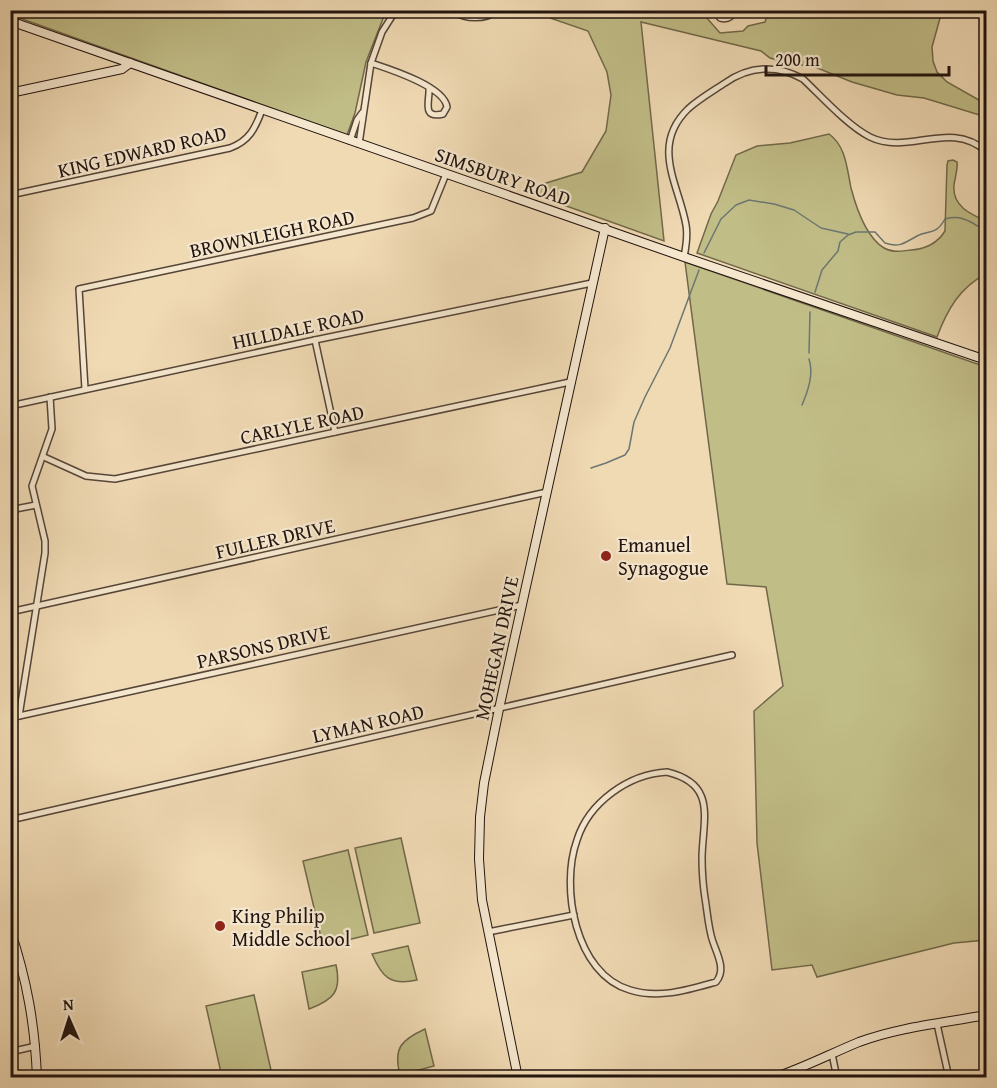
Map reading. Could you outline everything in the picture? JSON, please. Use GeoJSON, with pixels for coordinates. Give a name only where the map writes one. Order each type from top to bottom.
{"type":"FeatureCollection","features":[{"type":"Feature","properties":{"kind":"street"},"geometry":{"type":"LineString","coordinates":[[355,142],[364,120],[362,113],[371,63],[382,32],[396,10]]}},
{"type":"Feature","properties":{"kind":"street"},"geometry":{"type":"LineString","coordinates":[[450,10],[464,17],[477,18],[492,15],[500,10]]}},
{"type":"Feature","properties":{"kind":"street"},"geometry":{"type":"LineString","coordinates":[[715,10],[720,18],[726,19],[732,16],[735,10]]}},
{"type":"Feature","properties":{"kind":"street","name":"SIMSBURY ROAD"},"geometry":{"type":"LineString","coordinates":[[10,21],[684,257],[987,360]]}},
{"type":"Feature","properties":{"kind":"street"},"geometry":{"type":"LineString","coordinates":[[10,93],[122,69],[130,63]]}},
{"type":"Feature","properties":{"kind":"street"},"geometry":{"type":"LineString","coordinates":[[371,63],[413,78],[429,88],[446,101],[447,110],[443,114],[434,115],[429,112],[427,107],[429,88]]}},
{"type":"Feature","properties":{"kind":"street"},"geometry":{"type":"LineString","coordinates":[[684,257],[687,228],[668,163],[672,132],[687,110],[741,73],[759,69],[795,74],[854,126],[870,137],[905,143],[931,137],[956,137],[974,143],[987,151]]}},
{"type":"Feature","properties":{"kind":"street","name":"KING EDWARD ROAD"},"geometry":{"type":"LineString","coordinates":[[10,195],[230,148],[250,136],[261,110]]}},
{"type":"Feature","properties":{"kind":"street","name":"BROWNLEIGH ROAD"},"geometry":{"type":"LineString","coordinates":[[86,389],[79,289],[413,218],[431,211],[446,174]]}},
{"type":"Feature","properties":{"kind":"street","name":"MOHEGAN DRIVE"},"geometry":{"type":"LineString","coordinates":[[518,1077],[482,900],[479,859],[480,817],[484,783],[499,709],[605,228]]}},
{"type":"Feature","properties":{"kind":"street","name":"HILLDALE ROAD"},"geometry":{"type":"LineString","coordinates":[[10,406],[592,283]]}},
{"type":"Feature","properties":{"kind":"street"},"geometry":{"type":"LineString","coordinates":[[315,340],[335,432]]}},
{"type":"Feature","properties":{"kind":"street","name":"CARLYLE ROAD"},"geometry":{"type":"LineString","coordinates":[[44,457],[86,476],[115,479],[570,382]]}},
{"type":"Feature","properties":{"kind":"street"},"geometry":{"type":"LineString","coordinates":[[19,716],[45,547],[32,486],[52,429],[50,397]]}},
{"type":"Feature","properties":{"kind":"street","name":"FULLER DRIVE"},"geometry":{"type":"LineString","coordinates":[[10,612],[547,492]]}},
{"type":"Feature","properties":{"kind":"street"},"geometry":{"type":"LineString","coordinates":[[10,510],[36,505]]}},
{"type":"Feature","properties":{"kind":"street","name":"PARSONS DRIVE"},"geometry":{"type":"LineString","coordinates":[[10,718],[522,604]]}},
{"type":"Feature","properties":{"kind":"street","name":"LYMAN ROAD"},"geometry":{"type":"LineString","coordinates":[[10,820],[732,655]]}},
{"type":"Feature","properties":{"kind":"street"},"geometry":{"type":"LineString","coordinates":[[653,772],[675,774],[693,782],[701,794],[705,808],[702,858],[711,937],[720,963],[720,978],[716,982],[671,993],[648,994],[628,990],[613,982],[593,962],[582,944],[574,915],[570,874],[572,856],[577,837],[599,804],[621,786],[653,772]]}},
{"type":"Feature","properties":{"kind":"street"},"geometry":{"type":"LineString","coordinates":[[488,932],[574,915]]}},
{"type":"Feature","properties":{"kind":"street"},"geometry":{"type":"LineString","coordinates":[[10,929],[29,990],[36,1046],[37,1077]]}},
{"type":"Feature","properties":{"kind":"street"},"geometry":{"type":"LineString","coordinates":[[773,1077],[859,1042],[883,1035],[987,1016]]}},
{"type":"Feature","properties":{"kind":"street"},"geometry":{"type":"LineString","coordinates":[[937,1024],[949,1077]]}},
{"type":"Feature","properties":{"kind":"street"},"geometry":{"type":"LineString","coordinates":[[10,1052],[36,1046]]}},
{"type":"Feature","properties":{"kind":"street"},"geometry":{"type":"LineString","coordinates":[[832,1054],[837,1077]]}},
{"type":"Feature","properties":{"kind":"shaded area"},"geometry":{"type":"Polygon","coordinates":[[[11,10],[386,11],[366,62],[355,113],[347,135],[11,15],[11,10]]]}},
{"type":"Feature","properties":{"kind":"shaded area"},"geometry":{"type":"Polygon","coordinates":[[[547,11],[706,11],[706,17],[720,33],[743,31],[748,26],[765,22],[769,11],[942,11],[932,47],[937,72],[947,82],[986,104],[986,117],[924,98],[897,95],[852,82],[810,65],[799,65],[770,58],[761,51],[641,22],[664,241],[530,193],[543,184],[582,172],[606,131],[611,95],[607,72],[588,31],[550,18],[547,11]]]}},
{"type":"Feature","properties":{"kind":"shaded area"},"geometry":{"type":"Polygon","coordinates":[[[829,134],[842,151],[853,196],[867,229],[878,243],[890,251],[922,248],[931,245],[942,236],[945,231],[947,165],[948,161],[957,162],[954,185],[956,198],[968,212],[986,221],[986,274],[977,279],[956,300],[937,337],[697,253],[736,155],[757,146],[790,143],[829,134]]]}},
{"type":"Feature","properties":{"kind":"shaded area"},"geometry":{"type":"Polygon","coordinates":[[[685,262],[986,367],[986,940],[954,943],[817,977],[812,965],[772,970],[757,843],[754,711],[783,686],[766,587],[727,584],[685,262]]]}},
{"type":"Feature","properties":{"kind":"shaded area"},"geometry":{"type":"Polygon","coordinates":[[[401,838],[420,923],[374,933],[355,848],[401,838]]]}},
{"type":"Feature","properties":{"kind":"shaded area"},"geometry":{"type":"Polygon","coordinates":[[[348,850],[368,935],[323,946],[303,861],[348,850]]]}},
{"type":"Feature","properties":{"kind":"shaded area"},"geometry":{"type":"Polygon","coordinates":[[[408,946],[417,980],[400,982],[388,978],[379,969],[372,954],[408,946]]]}},
{"type":"Feature","properties":{"kind":"shaded area"},"geometry":{"type":"Polygon","coordinates":[[[336,965],[338,982],[334,994],[309,1009],[302,972],[336,965]]]}},
{"type":"Feature","properties":{"kind":"shaded area"},"geometry":{"type":"Polygon","coordinates":[[[254,995],[271,1070],[238,1077],[222,1077],[206,1006],[254,995]]]}},
{"type":"Feature","properties":{"kind":"shaded area"},"geometry":{"type":"Polygon","coordinates":[[[425,1029],[434,1066],[400,1075],[398,1058],[401,1046],[410,1037],[425,1029]]]}},
{"type":"Feature","properties":{"kind":"waterway"},"geometry":{"type":"LineString","coordinates":[[704,253],[721,219],[736,205],[749,200],[794,210],[821,228],[848,234]]}},
{"type":"Feature","properties":{"kind":"waterway"},"geometry":{"type":"LineString","coordinates":[[815,292],[822,270],[838,251],[840,242],[856,232],[875,232],[885,243],[898,245],[936,230],[945,219],[951,218],[967,220],[986,231]]}},
{"type":"Feature","properties":{"kind":"waterway"},"geometry":{"type":"LineString","coordinates":[[591,468],[625,455],[629,449],[634,422],[670,348],[699,270]]}},
{"type":"Feature","properties":{"kind":"waterway"},"geometry":{"type":"LineString","coordinates":[[809,353],[810,312]]}},
{"type":"Feature","properties":{"kind":"waterway"},"geometry":{"type":"LineString","coordinates":[[802,405],[811,376],[809,359]]}},
{"type":"Feature","properties":{"kind":"place","name":"Emanuel Synagogue"},"geometry":{"type":"Point","coordinates":[606,556]}},
{"type":"Feature","properties":{"kind":"place","name":"King Philip Middle School"},"geometry":{"type":"Point","coordinates":[220,926]}}]}
